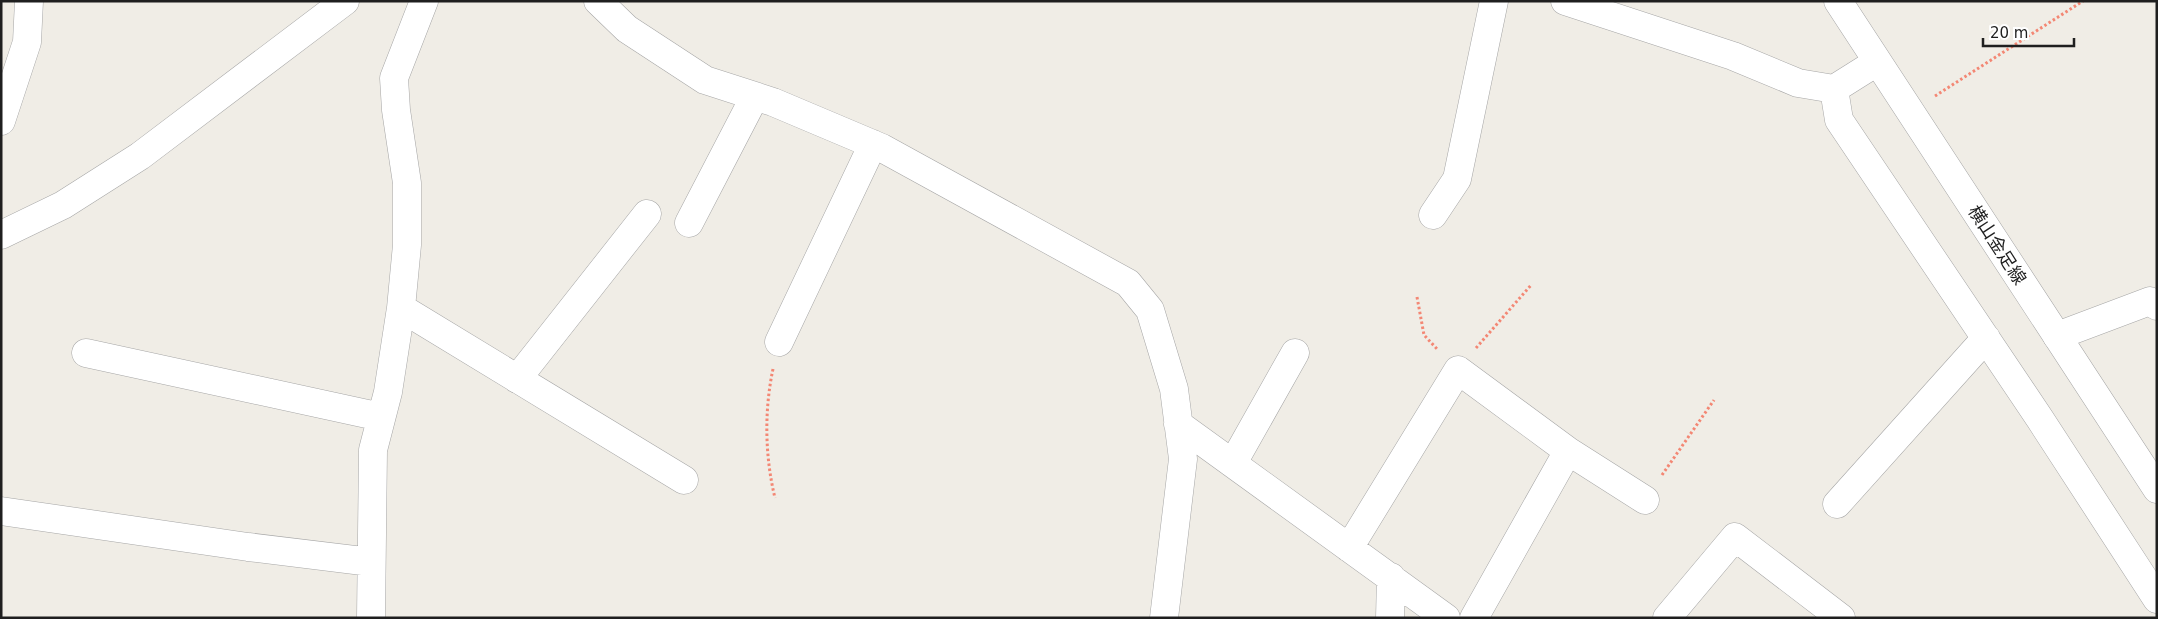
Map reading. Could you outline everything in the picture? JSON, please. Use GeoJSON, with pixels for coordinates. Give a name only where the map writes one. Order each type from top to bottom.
{"type":"FeatureCollection","features":[{"type":"Feature","properties":{"kind":"street"},"geometry":{"type":"LineString","coordinates":[[1,121],[27,42],[29,1]]}},
{"type":"Feature","properties":{"kind":"street"},"geometry":{"type":"LineString","coordinates":[[1,235],[64,205],[140,156],[345,1]]}},
{"type":"Feature","properties":{"kind":"street"},"geometry":{"type":"LineString","coordinates":[[371,618],[373,450],[388,392],[401,308],[407,245],[407,183],[396,110],[394,78],[424,1]]}},
{"type":"Feature","properties":{"kind":"street"},"geometry":{"type":"LineString","coordinates":[[598,1],[627,29],[706,80],[755,96],[873,144],[1128,283],[1150,310],[1174,389],[1183,460],[1164,618]]}},
{"type":"Feature","properties":{"kind":"street"},"geometry":{"type":"LineString","coordinates":[[1433,215],[1457,179],[1494,1]]}},
{"type":"Feature","properties":{"kind":"street"},"geometry":{"type":"LineString","coordinates":[[1565,1],[1733,56],[1798,83],[1834,89],[1878,62]]}},
{"type":"Feature","properties":{"kind":"street","name":"横山金足線"},"geometry":{"type":"LineString","coordinates":[[1838,1],[2157,489]]}},
{"type":"Feature","properties":{"kind":"street"},"geometry":{"type":"LineString","coordinates":[[1834,89],[1839,120],[1986,338],[2157,599]]}},
{"type":"Feature","properties":{"kind":"street"},"geometry":{"type":"LineString","coordinates":[[689,222],[755,96]]}},
{"type":"Feature","properties":{"kind":"street"},"geometry":{"type":"LineString","coordinates":[[779,342],[873,144]]}},
{"type":"Feature","properties":{"kind":"street"},"geometry":{"type":"LineString","coordinates":[[517,379],[647,214]]}},
{"type":"Feature","properties":{"kind":"street"},"geometry":{"type":"LineString","coordinates":[[2057,336],[2150,301],[2157,306]]}},
{"type":"Feature","properties":{"kind":"street"},"geometry":{"type":"LineString","coordinates":[[401,308],[684,480]]}},
{"type":"Feature","properties":{"kind":"street"},"geometry":{"type":"LineString","coordinates":[[1837,504],[1986,338]]}},
{"type":"Feature","properties":{"kind":"street"},"geometry":{"type":"LineString","coordinates":[[86,353],[381,417]]}},
{"type":"Feature","properties":{"kind":"street"},"geometry":{"type":"LineString","coordinates":[[1233,463],[1295,353]]}},
{"type":"Feature","properties":{"kind":"street"},"geometry":{"type":"LineString","coordinates":[[1349,548],[1458,370],[1568,451],[1644,500]]}},
{"type":"Feature","properties":{"kind":"street"},"geometry":{"type":"LineString","coordinates":[[1178,424],[1446,618]]}},
{"type":"Feature","properties":{"kind":"street"},"geometry":{"type":"LineString","coordinates":[[1474,618],[1568,451]]}},
{"type":"Feature","properties":{"kind":"street"},"geometry":{"type":"LineString","coordinates":[[1,511],[248,547],[372,562]]}},
{"type":"Feature","properties":{"kind":"street"},"geometry":{"type":"LineString","coordinates":[[1667,618],[1735,538],[1841,618]]}},
{"type":"Feature","properties":{"kind":"street"},"geometry":{"type":"LineString","coordinates":[[1390,618],[1391,577]]}},
{"type":"Feature","properties":{"kind":"street"},"geometry":{"type":"LineString","coordinates":[[2146,618],[2157,611]]}},
{"type":"Feature","properties":{"kind":"path"},"geometry":{"type":"LineString","coordinates":[[1933,97],[2083,1]]}},
{"type":"Feature","properties":{"kind":"path"},"geometry":{"type":"LineString","coordinates":[[1417,297],[1424,335],[1458,370],[1532,284]]}},
{"type":"Feature","properties":{"kind":"path"},"geometry":{"type":"LineString","coordinates":[[775,498],[768,469],[769,390],[779,342]]}},
{"type":"Feature","properties":{"kind":"path"},"geometry":{"type":"LineString","coordinates":[[1644,500],[1714,400]]}}]}
